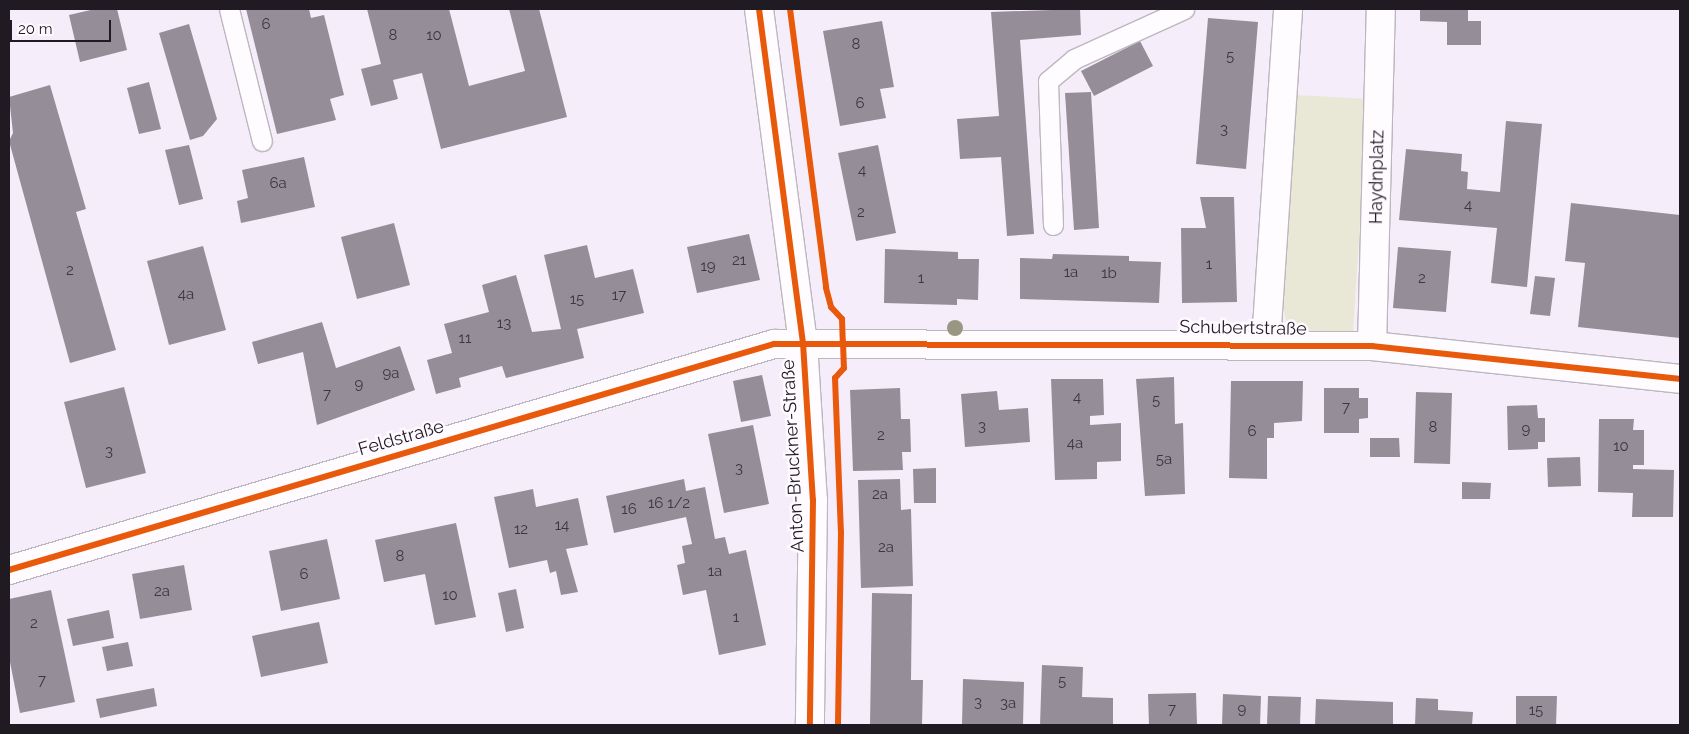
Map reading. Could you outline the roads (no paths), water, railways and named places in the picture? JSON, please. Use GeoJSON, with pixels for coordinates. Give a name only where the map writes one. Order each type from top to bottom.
{"type":"FeatureCollection","features":[{"type":"Feature","properties":{"kind":"street","name":"Anton-Bruckner-Straße"},"geometry":{"type":"LineString","coordinates":[[759,9],[803,343],[813,500],[810,725]]}},
{"type":"Feature","properties":{"kind":"street"},"geometry":{"type":"LineString","coordinates":[[1266,342],[1288,9]]}},
{"type":"Feature","properties":{"kind":"street","name":"Haydnplatz"},"geometry":{"type":"LineString","coordinates":[[1372,346],[1381,9]]}},
{"type":"Feature","properties":{"kind":"street","name":"Schubertstraße"},"geometry":{"type":"LineString","coordinates":[[803,343],[1266,342],[1372,346],[1680,379]]}},
{"type":"Feature","properties":{"kind":"street","name":"Feldstraße"},"geometry":{"type":"LineString","coordinates":[[9,570],[774,344],[803,343]]}},
{"type":"Feature","properties":{"kind":"lane"},"geometry":{"type":"LineString","coordinates":[[229,9],[262,140]]}},
{"type":"Feature","properties":{"kind":"lane"},"geometry":{"type":"LineString","coordinates":[[1053,225],[1048,81],[1074,59],[1184,9]]}}]}
